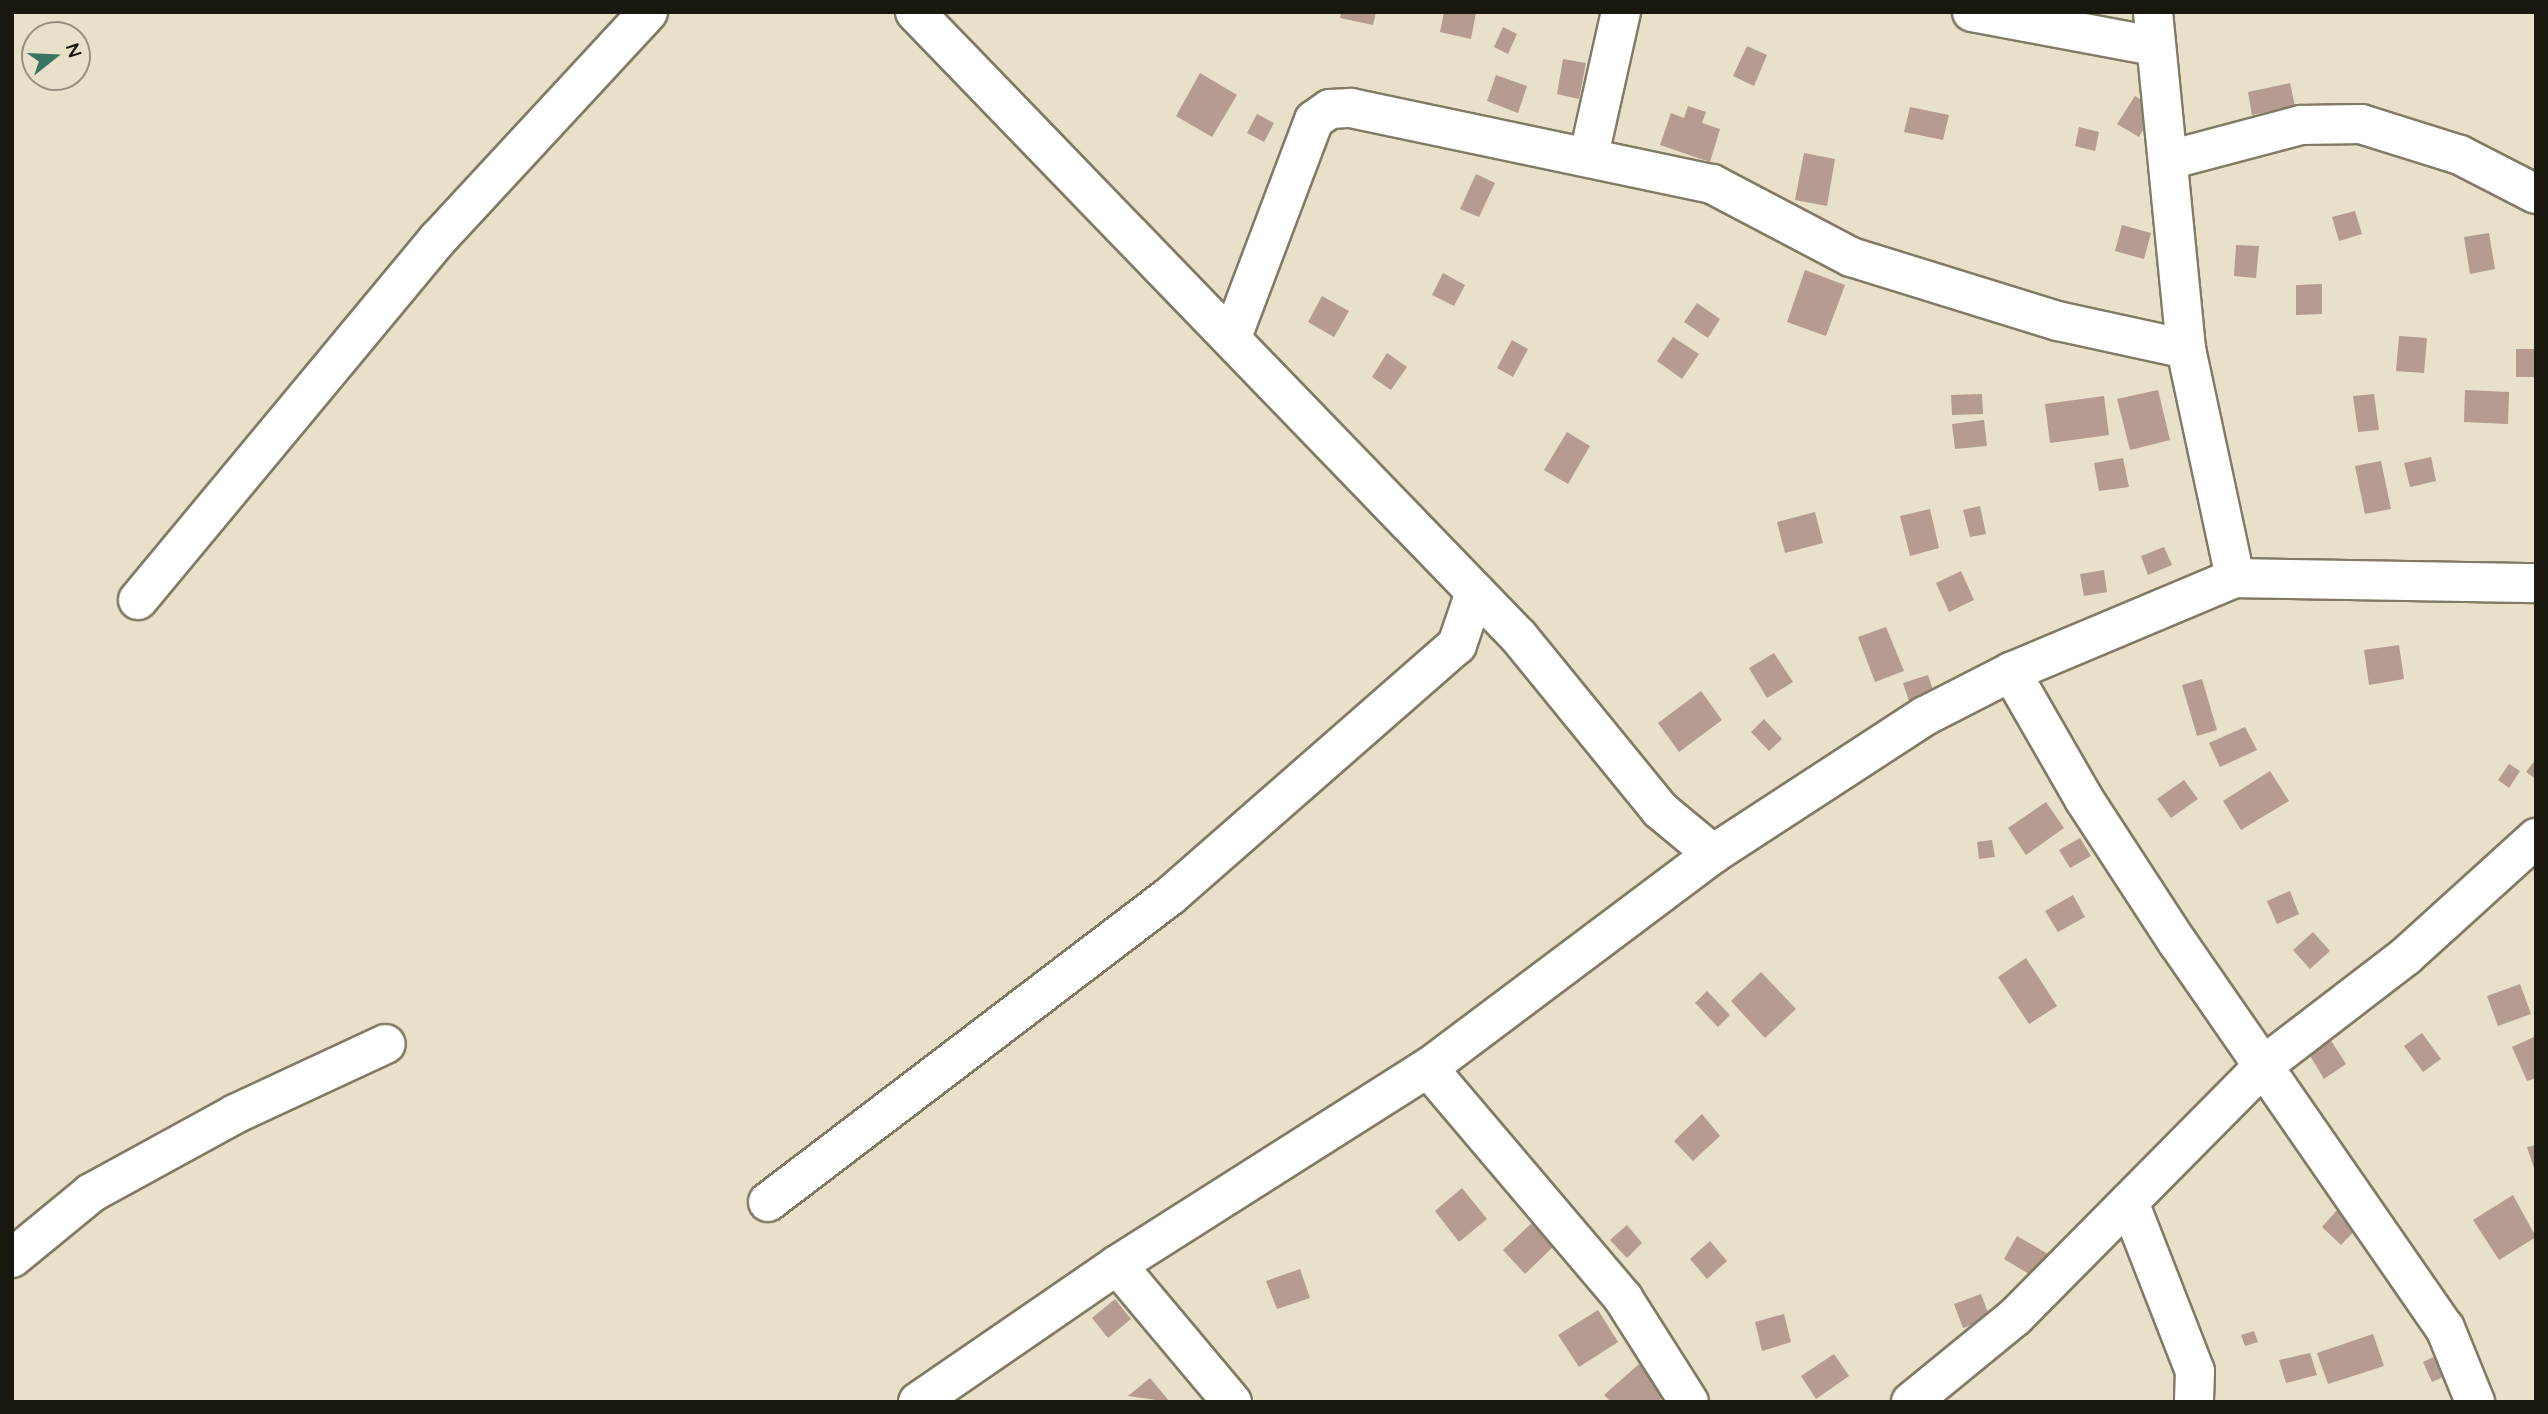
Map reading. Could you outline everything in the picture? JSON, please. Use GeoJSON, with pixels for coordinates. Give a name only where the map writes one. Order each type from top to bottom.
{"type":"FeatureCollection","features":[{"type":"Feature","properties":{"kind":"street"},"geometry":{"type":"LineString","coordinates":[[138,600],[438,239],[648,12]]}},
{"type":"Feature","properties":{"kind":"street"},"geometry":{"type":"LineString","coordinates":[[915,12],[1107,218],[1232,337],[1519,637],[1660,810],[1713,854]]}},
{"type":"Feature","properties":{"kind":"street"},"geometry":{"type":"LineString","coordinates":[[1589,155],[1621,12]]}},
{"type":"Feature","properties":{"kind":"street"},"geometry":{"type":"LineString","coordinates":[[1972,12],[2153,29],[2169,160],[2186,349],[2235,578]]}},
{"type":"Feature","properties":{"kind":"street"},"geometry":{"type":"LineString","coordinates":[[1232,337],[1314,120],[1330,109],[1589,155],[1712,184],[1852,257],[2058,321],[2186,349]]}},
{"type":"Feature","properties":{"kind":"street"},"geometry":{"type":"LineString","coordinates":[[2169,160],[2301,125],[2361,124],[2460,155],[2536,194]]}},
{"type":"Feature","properties":{"kind":"street"},"geometry":{"type":"LineString","coordinates":[[918,1402],[1117,1265],[1428,1068],[1713,854],[1924,716],[2011,672],[2235,578],[2536,583]]}},
{"type":"Feature","properties":{"kind":"street"},"geometry":{"type":"LineString","coordinates":[[768,1202],[1170,896],[1457,645],[1475,592]]}},
{"type":"Feature","properties":{"kind":"street"},"geometry":{"type":"LineString","coordinates":[[1457,645],[1519,637]]}},
{"type":"Feature","properties":{"kind":"street"},"geometry":{"type":"LineString","coordinates":[[2011,672],[2084,799],[2445,1328],[2475,1402]]}},
{"type":"Feature","properties":{"kind":"street"},"geometry":{"type":"LineString","coordinates":[[1910,1402],[2015,1317],[2264,1065],[2406,956],[2536,838]]}},
{"type":"Feature","properties":{"kind":"street"},"geometry":{"type":"LineString","coordinates":[[12,1258],[91,1193],[235,1114],[386,1044]]}},
{"type":"Feature","properties":{"kind":"street"},"geometry":{"type":"LineString","coordinates":[[1428,1068],[1623,1298],[1689,1402]]}},
{"type":"Feature","properties":{"kind":"street"},"geometry":{"type":"LineString","coordinates":[[2129,1202],[2195,1371],[2194,1402]]}},
{"type":"Feature","properties":{"kind":"street"},"geometry":{"type":"LineString","coordinates":[[1117,1265],[1232,1402]]}},
{"type":"Feature","properties":{"kind":"building"},"geometry":{"type":"Polygon","coordinates":[[[1341,12],[1376,12],[1373,25],[1340,18],[1341,12]]]}},
{"type":"Feature","properties":{"kind":"building"},"geometry":{"type":"Polygon","coordinates":[[[1444,12],[1476,13],[1471,39],[1440,32],[1444,12]]]}},
{"type":"Feature","properties":{"kind":"building"},"geometry":{"type":"Polygon","coordinates":[[[1503,27],[1517,34],[1508,54],[1494,47],[1503,27]]]}},
{"type":"Feature","properties":{"kind":"building"},"geometry":{"type":"Polygon","coordinates":[[[1747,46],[1767,55],[1754,86],[1733,76],[1747,46]]]}},
{"type":"Feature","properties":{"kind":"building"},"geometry":{"type":"Polygon","coordinates":[[[1563,59],[1586,63],[1579,99],[1557,94],[1563,59]]]}},
{"type":"Feature","properties":{"kind":"building"},"geometry":{"type":"Polygon","coordinates":[[[1200,73],[1237,95],[1212,137],[1176,116],[1200,73]]]}},
{"type":"Feature","properties":{"kind":"building"},"geometry":{"type":"Polygon","coordinates":[[[1496,75],[1527,86],[1518,113],[1487,101],[1496,75]]]}},
{"type":"Feature","properties":{"kind":"building"},"geometry":{"type":"Polygon","coordinates":[[[2290,83],[2295,106],[2252,115],[2248,92],[2290,83]]]}},
{"type":"Feature","properties":{"kind":"building"},"geometry":{"type":"Polygon","coordinates":[[[2135,96],[2155,108],[2139,137],[2117,124],[2135,96]]]}},
{"type":"Feature","properties":{"kind":"building"},"geometry":{"type":"Polygon","coordinates":[[[1688,106],[1706,112],[1702,123],[1720,129],[1710,162],[1660,145],[1671,113],[1684,118],[1688,106]]]}},
{"type":"Feature","properties":{"kind":"building"},"geometry":{"type":"Polygon","coordinates":[[[1910,107],[1949,115],[1943,140],[1904,132],[1910,107]]]}},
{"type":"Feature","properties":{"kind":"building"},"geometry":{"type":"Polygon","coordinates":[[[1257,114],[1274,123],[1264,142],[1247,133],[1257,114]]]}},
{"type":"Feature","properties":{"kind":"building"},"geometry":{"type":"Polygon","coordinates":[[[2079,127],[2099,132],[2095,151],[2075,146],[2079,127]]]}},
{"type":"Feature","properties":{"kind":"building"},"geometry":{"type":"Polygon","coordinates":[[[1804,153],[1835,159],[1827,206],[1795,200],[1804,153]]]}},
{"type":"Feature","properties":{"kind":"building"},"geometry":{"type":"Polygon","coordinates":[[[1476,174],[1495,183],[1479,217],[1460,209],[1476,174]]]}},
{"type":"Feature","properties":{"kind":"building"},"geometry":{"type":"Polygon","coordinates":[[[2355,211],[2362,234],[2339,241],[2332,217],[2355,211]]]}},
{"type":"Feature","properties":{"kind":"building"},"geometry":{"type":"Polygon","coordinates":[[[2122,225],[2151,233],[2144,259],[2115,251],[2122,225]]]}},
{"type":"Feature","properties":{"kind":"building"},"geometry":{"type":"Polygon","coordinates":[[[2489,233],[2495,269],[2470,274],[2464,237],[2489,233]]]}},
{"type":"Feature","properties":{"kind":"building"},"geometry":{"type":"Polygon","coordinates":[[[2236,245],[2259,246],[2256,278],[2234,276],[2236,245]]]}},
{"type":"Feature","properties":{"kind":"building"},"geometry":{"type":"Polygon","coordinates":[[[1805,270],[1845,285],[1826,336],[1787,322],[1805,270]]]}},
{"type":"Feature","properties":{"kind":"building"},"geometry":{"type":"Polygon","coordinates":[[[1443,273],[1465,285],[1454,306],[1432,295],[1443,273]]]}},
{"type":"Feature","properties":{"kind":"building"},"geometry":{"type":"Polygon","coordinates":[[[2322,284],[2322,314],[2296,315],[2296,285],[2322,284]]]}},
{"type":"Feature","properties":{"kind":"building"},"geometry":{"type":"Polygon","coordinates":[[[1322,296],[1349,311],[1334,337],[1308,322],[1322,296]]]}},
{"type":"Feature","properties":{"kind":"building"},"geometry":{"type":"Polygon","coordinates":[[[1697,303],[1720,319],[1708,338],[1684,322],[1697,303]]]}},
{"type":"Feature","properties":{"kind":"building"},"geometry":{"type":"Polygon","coordinates":[[[2399,336],[2427,338],[2424,373],[2396,371],[2399,336]]]}},
{"type":"Feature","properties":{"kind":"building"},"geometry":{"type":"Polygon","coordinates":[[[1673,337],[1699,354],[1682,379],[1657,361],[1673,337]]]}},
{"type":"Feature","properties":{"kind":"building"},"geometry":{"type":"Polygon","coordinates":[[[1512,340],[1528,349],[1513,377],[1497,368],[1512,340]]]}},
{"type":"Feature","properties":{"kind":"building"},"geometry":{"type":"Polygon","coordinates":[[[2516,349],[2536,349],[2536,377],[2516,377],[2516,349]]]}},
{"type":"Feature","properties":{"kind":"building"},"geometry":{"type":"Polygon","coordinates":[[[1387,353],[1407,367],[1391,390],[1372,377],[1387,353]]]}},
{"type":"Feature","properties":{"kind":"building"},"geometry":{"type":"Polygon","coordinates":[[[2158,390],[2170,440],[2130,450],[2117,399],[2158,390]]]}},
{"type":"Feature","properties":{"kind":"building"},"geometry":{"type":"Polygon","coordinates":[[[2465,390],[2509,392],[2508,424],[2464,422],[2465,390]]]}},
{"type":"Feature","properties":{"kind":"building"},"geometry":{"type":"Polygon","coordinates":[[[1982,394],[1983,414],[1952,415],[1951,395],[1982,394]]]}},
{"type":"Feature","properties":{"kind":"building"},"geometry":{"type":"Polygon","coordinates":[[[2374,394],[2379,430],[2358,432],[2353,396],[2374,394]]]}},
{"type":"Feature","properties":{"kind":"building"},"geometry":{"type":"Polygon","coordinates":[[[2104,396],[2109,435],[2050,443],[2045,404],[2104,396]]]}},
{"type":"Feature","properties":{"kind":"building"},"geometry":{"type":"Polygon","coordinates":[[[1984,420],[1987,446],[1955,449],[1952,424],[1984,420]]]}},
{"type":"Feature","properties":{"kind":"building"},"geometry":{"type":"Polygon","coordinates":[[[1567,432],[1590,446],[1568,484],[1544,470],[1567,432]]]}},
{"type":"Feature","properties":{"kind":"building"},"geometry":{"type":"Polygon","coordinates":[[[2431,457],[2436,481],[2410,487],[2404,463],[2431,457]]]}},
{"type":"Feature","properties":{"kind":"building"},"geometry":{"type":"Polygon","coordinates":[[[2123,458],[2129,487],[2099,491],[2094,463],[2123,458]]]}},
{"type":"Feature","properties":{"kind":"building"},"geometry":{"type":"Polygon","coordinates":[[[2381,461],[2391,509],[2365,514],[2355,466],[2381,461]]]}},
{"type":"Feature","properties":{"kind":"building"},"geometry":{"type":"Polygon","coordinates":[[[1980,506],[1986,534],[1970,537],[1963,510],[1980,506]]]}},
{"type":"Feature","properties":{"kind":"building"},"geometry":{"type":"Polygon","coordinates":[[[1930,509],[1939,548],[1910,556],[1900,516],[1930,509]]]}},
{"type":"Feature","properties":{"kind":"building"},"geometry":{"type":"Polygon","coordinates":[[[1815,512],[1823,543],[1785,553],[1777,522],[1815,512]]]}},
{"type":"Feature","properties":{"kind":"building"},"geometry":{"type":"Polygon","coordinates":[[[2164,547],[2172,565],[2148,575],[2141,556],[2164,547]]]}},
{"type":"Feature","properties":{"kind":"building"},"geometry":{"type":"Polygon","coordinates":[[[2104,570],[2107,592],[2084,596],[2080,574],[2104,570]]]}},
{"type":"Feature","properties":{"kind":"building"},"geometry":{"type":"Polygon","coordinates":[[[1961,571],[1974,600],[1949,612],[1936,583],[1961,571]]]}},
{"type":"Feature","properties":{"kind":"building"},"geometry":{"type":"Polygon","coordinates":[[[1886,627],[1904,671],[1875,682],[1858,637],[1886,627]]]}},
{"type":"Feature","properties":{"kind":"building"},"geometry":{"type":"Polygon","coordinates":[[[2399,645],[2404,679],[2369,685],[2364,650],[2399,645]]]}},
{"type":"Feature","properties":{"kind":"building"},"geometry":{"type":"Polygon","coordinates":[[[1774,653],[1793,682],[1767,698],[1749,668],[1774,653]]]}},
{"type":"Feature","properties":{"kind":"building"},"geometry":{"type":"Polygon","coordinates":[[[1928,675],[1934,693],[1909,701],[1903,683],[1928,675]]]}},
{"type":"Feature","properties":{"kind":"building"},"geometry":{"type":"Polygon","coordinates":[[[2202,679],[2217,730],[2197,736],[2182,685],[2202,679]]]}},
{"type":"Feature","properties":{"kind":"building"},"geometry":{"type":"Polygon","coordinates":[[[1701,691],[1722,720],[1679,752],[1658,723],[1701,691]]]}},
{"type":"Feature","properties":{"kind":"building"},"geometry":{"type":"Polygon","coordinates":[[[1764,719],[1782,739],[1769,751],[1751,732],[1764,719]]]}},
{"type":"Feature","properties":{"kind":"building"},"geometry":{"type":"Polygon","coordinates":[[[2245,727],[2257,750],[2220,767],[2209,743],[2245,727]]]}},
{"type":"Feature","properties":{"kind":"building"},"geometry":{"type":"Polygon","coordinates":[[[2536,759],[2536,779],[2526,772],[2536,759]]]}},
{"type":"Feature","properties":{"kind":"building"},"geometry":{"type":"Polygon","coordinates":[[[2509,764],[2520,771],[2509,788],[2498,780],[2509,764]]]}},
{"type":"Feature","properties":{"kind":"building"},"geometry":{"type":"Polygon","coordinates":[[[2270,771],[2289,801],[2241,830],[2223,801],[2270,771]]]}},
{"type":"Feature","properties":{"kind":"building"},"geometry":{"type":"Polygon","coordinates":[[[2184,780],[2198,799],[2171,818],[2157,799],[2184,780]]]}},
{"type":"Feature","properties":{"kind":"building"},"geometry":{"type":"Polygon","coordinates":[[[2046,802],[2064,828],[2026,855],[2008,828],[2046,802]]]}},
{"type":"Feature","properties":{"kind":"building"},"geometry":{"type":"Polygon","coordinates":[[[2080,838],[2091,856],[2070,868],[2059,850],[2080,838]]]}},
{"type":"Feature","properties":{"kind":"building"},"geometry":{"type":"Polygon","coordinates":[[[1992,840],[1995,857],[1979,859],[1977,842],[1992,840]]]}},
{"type":"Feature","properties":{"kind":"building"},"geometry":{"type":"Polygon","coordinates":[[[2290,891],[2299,914],[2277,924],[2267,901],[2290,891]]]}},
{"type":"Feature","properties":{"kind":"building"},"geometry":{"type":"Polygon","coordinates":[[[2073,895],[2085,917],[2058,932],[2045,911],[2073,895]]]}},
{"type":"Feature","properties":{"kind":"building"},"geometry":{"type":"Polygon","coordinates":[[[2313,932],[2330,951],[2310,969],[2293,950],[2313,932]]]}},
{"type":"Feature","properties":{"kind":"building"},"geometry":{"type":"Polygon","coordinates":[[[2026,958],[2057,1006],[2029,1024],[1998,977],[2026,958]]]}},
{"type":"Feature","properties":{"kind":"building"},"geometry":{"type":"Polygon","coordinates":[[[1761,972],[1796,1009],[1765,1038],[1731,1001],[1761,972]]]}},
{"type":"Feature","properties":{"kind":"building"},"geometry":{"type":"Polygon","coordinates":[[[2520,984],[2531,1014],[2498,1026],[2487,996],[2520,984]]]}},
{"type":"Feature","properties":{"kind":"building"},"geometry":{"type":"Polygon","coordinates":[[[1707,991],[1730,1015],[1718,1027],[1695,1003],[1707,991]]]}},
{"type":"Feature","properties":{"kind":"building"},"geometry":{"type":"Polygon","coordinates":[[[2422,1033],[2441,1059],[2423,1072],[2404,1046],[2422,1033]]]}},
{"type":"Feature","properties":{"kind":"building"},"geometry":{"type":"Polygon","coordinates":[[[2536,1036],[2536,1078],[2527,1081],[2512,1047],[2536,1036]]]}},
{"type":"Feature","properties":{"kind":"building"},"geometry":{"type":"Polygon","coordinates":[[[2330,1039],[2346,1064],[2324,1079],[2309,1054],[2330,1039]]]}},
{"type":"Feature","properties":{"kind":"building"},"geometry":{"type":"Polygon","coordinates":[[[1702,1114],[1720,1136],[1693,1161],[1674,1141],[1702,1114]]]}},
{"type":"Feature","properties":{"kind":"building"},"geometry":{"type":"Polygon","coordinates":[[[2536,1145],[2536,1171],[2535,1171],[2527,1147],[2536,1145]]]}},
{"type":"Feature","properties":{"kind":"building"},"geometry":{"type":"Polygon","coordinates":[[[1462,1188],[1487,1219],[1459,1242],[1435,1211],[1462,1188]]]}},
{"type":"Feature","properties":{"kind":"building"},"geometry":{"type":"Polygon","coordinates":[[[2513,1195],[2536,1237],[2499,1260],[2473,1220],[2513,1195]]]}},
{"type":"Feature","properties":{"kind":"building"},"geometry":{"type":"Polygon","coordinates":[[[2338,1209],[2358,1227],[2341,1245],[2322,1227],[2338,1209]]]}},
{"type":"Feature","properties":{"kind":"building"},"geometry":{"type":"Polygon","coordinates":[[[1534,1221],[1556,1244],[1525,1274],[1503,1250],[1534,1221]]]}},
{"type":"Feature","properties":{"kind":"building"},"geometry":{"type":"Polygon","coordinates":[[[1627,1225],[1642,1243],[1627,1258],[1610,1240],[1627,1225]]]}},
{"type":"Feature","properties":{"kind":"building"},"geometry":{"type":"Polygon","coordinates":[[[2017,1236],[2048,1254],[2034,1277],[2004,1259],[2017,1236]]]}},
{"type":"Feature","properties":{"kind":"building"},"geometry":{"type":"Polygon","coordinates":[[[1710,1241],[1727,1261],[1707,1279],[1690,1259],[1710,1241]]]}},
{"type":"Feature","properties":{"kind":"building"},"geometry":{"type":"Polygon","coordinates":[[[1300,1269],[1310,1298],[1277,1309],[1266,1281],[1300,1269]]]}},
{"type":"Feature","properties":{"kind":"building"},"geometry":{"type":"Polygon","coordinates":[[[1981,1294],[1990,1318],[1963,1328],[1954,1304],[1981,1294]]]}},
{"type":"Feature","properties":{"kind":"building"},"geometry":{"type":"Polygon","coordinates":[[[1115,1299],[1131,1319],[1108,1338],[1092,1318],[1115,1299]]]}},
{"type":"Feature","properties":{"kind":"building"},"geometry":{"type":"Polygon","coordinates":[[[1598,1310],[1618,1342],[1579,1367],[1558,1335],[1598,1310]]]}},
{"type":"Feature","properties":{"kind":"building"},"geometry":{"type":"Polygon","coordinates":[[[1784,1314],[1791,1342],[1762,1351],[1755,1322],[1784,1314]]]}},
{"type":"Feature","properties":{"kind":"building"},"geometry":{"type":"Polygon","coordinates":[[[2254,1331],[2258,1342],[2245,1346],[2241,1335],[2254,1331]]]}},
{"type":"Feature","properties":{"kind":"building"},"geometry":{"type":"Polygon","coordinates":[[[2373,1334],[2384,1366],[2328,1384],[2317,1353],[2373,1334]]]}},
{"type":"Feature","properties":{"kind":"building"},"geometry":{"type":"Polygon","coordinates":[[[2451,1349],[2460,1369],[2432,1382],[2423,1362],[2451,1349]]]}},
{"type":"Feature","properties":{"kind":"building"},"geometry":{"type":"Polygon","coordinates":[[[2310,1353],[2317,1375],[2286,1383],[2279,1360],[2310,1353]]]}},
{"type":"Feature","properties":{"kind":"building"},"geometry":{"type":"Polygon","coordinates":[[[1834,1354],[1849,1376],[1816,1399],[1801,1376],[1834,1354]]]}},
{"type":"Feature","properties":{"kind":"building"},"geometry":{"type":"Polygon","coordinates":[[[1639,1364],[1666,1394],[1658,1402],[1611,1402],[1604,1395],[1639,1364]]]}},
{"type":"Feature","properties":{"kind":"building"},"geometry":{"type":"Polygon","coordinates":[[[1150,1378],[1170,1402],[1128,1396],[1150,1378]]]}}]}
